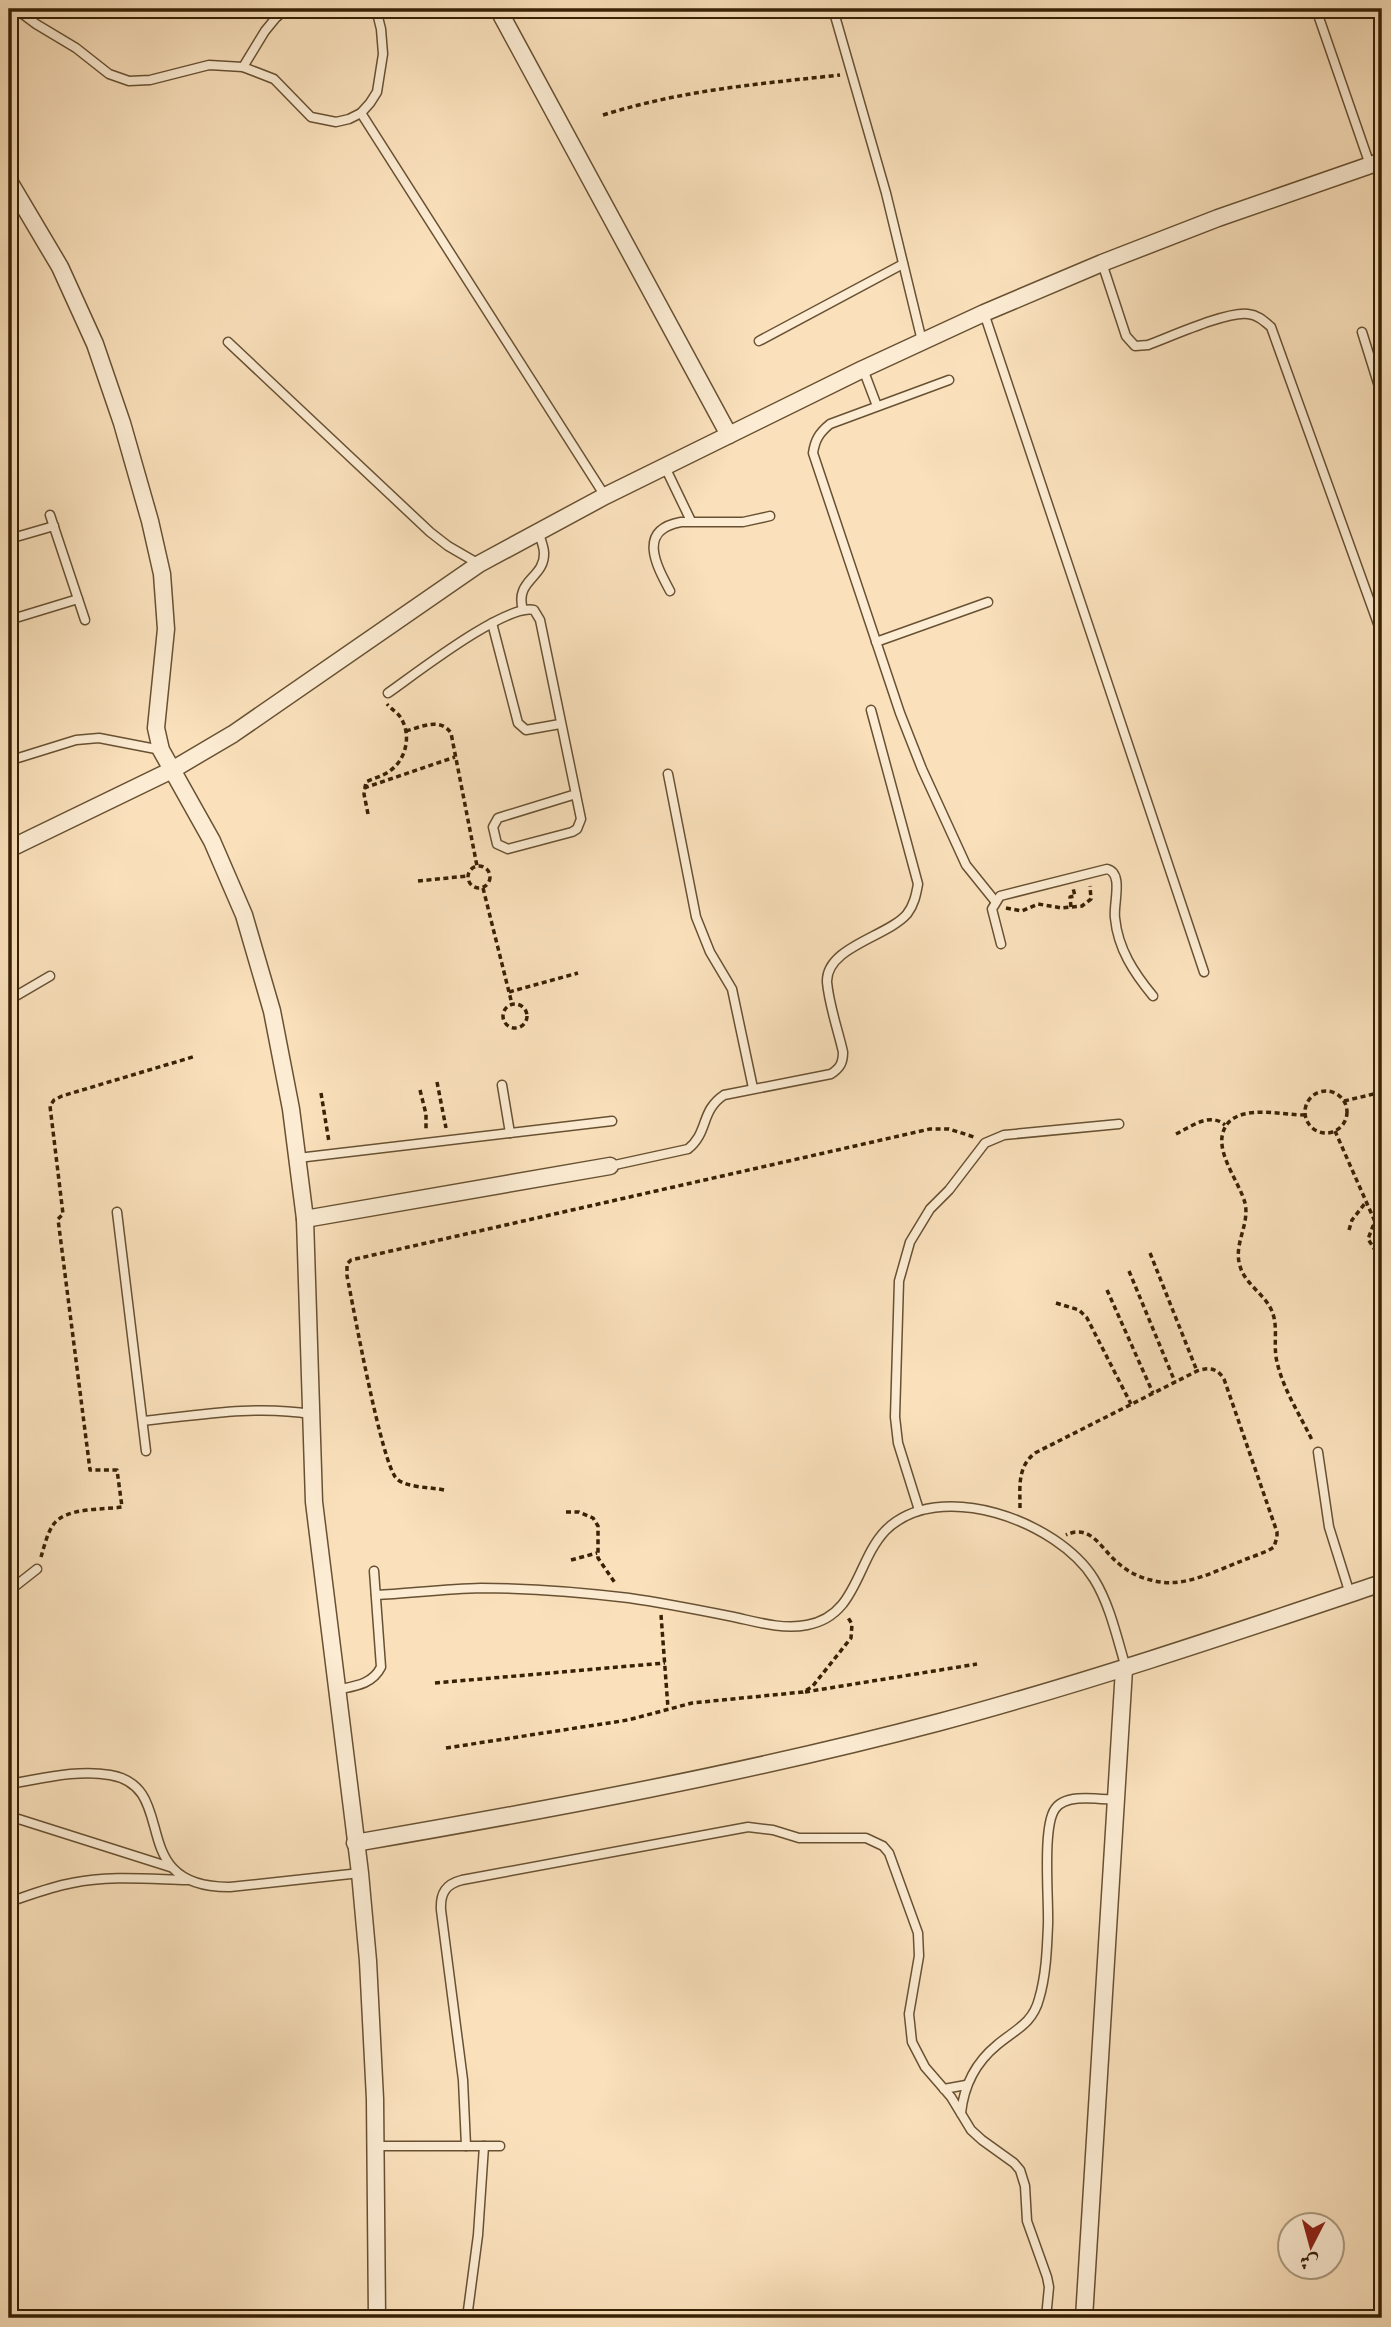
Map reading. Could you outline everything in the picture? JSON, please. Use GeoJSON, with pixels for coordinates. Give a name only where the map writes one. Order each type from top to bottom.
{"type":"FeatureCollection","features":[{"type":"Feature","properties":{"kind":"street"},"geometry":{"type":"LineString","coordinates":[[498,9],[729,435]]}},
{"type":"Feature","properties":{"kind":"street"},"geometry":{"type":"LineString","coordinates":[[9,849],[172,770],[233,734],[479,564],[605,496],[863,369],[984,313],[1218,218],[1376,163]]}},
{"type":"Feature","properties":{"kind":"street"},"geometry":{"type":"LineString","coordinates":[[9,181],[60,267],[95,344],[122,422],[162,574],[166,629],[156,728],[161,750],[212,841],[244,915],[272,1011],[287,1084],[305,1219],[314,1502],[360,1873],[372,2030],[377,2318]]}},
{"type":"Feature","properties":{"kind":"street"},"geometry":{"type":"LineString","coordinates":[[305,1219],[610,1166]]}},
{"type":"Feature","properties":{"kind":"street"},"geometry":{"type":"LineString","coordinates":[[355,1843],[553,1809],[747,1769],[940,1722],[1125,1668],[1382,1583]]}},
{"type":"Feature","properties":{"kind":"street"},"geometry":{"type":"LineString","coordinates":[[1084,2318],[1125,1668]]}},
{"type":"Feature","properties":{"kind":"lane"},"geometry":{"type":"LineString","coordinates":[[16,9],[76,48],[109,74],[129,81],[150,80],[209,65],[243,67],[274,79],[310,117],[336,122],[361,113],[377,92],[383,54],[376,9]]}},
{"type":"Feature","properties":{"kind":"lane"},"geometry":{"type":"LineString","coordinates":[[243,67],[265,30],[281,12],[269,9]]}},
{"type":"Feature","properties":{"kind":"lane"},"geometry":{"type":"LineString","coordinates":[[832,9],[852,74],[922,341]]}},
{"type":"Feature","properties":{"kind":"lane"},"geometry":{"type":"LineString","coordinates":[[1316,9],[1376,163]]}},
{"type":"Feature","properties":{"kind":"lane"},"geometry":{"type":"LineString","coordinates":[[361,113],[605,496]]}},
{"type":"Feature","properties":{"kind":"lane"},"geometry":{"type":"LineString","coordinates":[[1102,263],[1126,336],[1135,346],[1148,345],[1232,315],[1246,313],[1260,317],[1271,327],[1382,635]]}},
{"type":"Feature","properties":{"kind":"lane"},"geometry":{"type":"LineString","coordinates":[[759,341],[903,264]]}},
{"type":"Feature","properties":{"kind":"lane"},"geometry":{"type":"LineString","coordinates":[[984,313],[1203,972]]}},
{"type":"Feature","properties":{"kind":"lane"},"geometry":{"type":"LineString","coordinates":[[1362,332],[1382,396]]}},
{"type":"Feature","properties":{"kind":"lane"},"geometry":{"type":"LineString","coordinates":[[228,342],[430,532],[449,547],[479,564]]}},
{"type":"Feature","properties":{"kind":"lane"},"geometry":{"type":"LineString","coordinates":[[863,369],[877,406]]}},
{"type":"Feature","properties":{"kind":"lane"},"geometry":{"type":"LineString","coordinates":[[950,380],[830,425],[820,432],[814,442],[813,453],[900,713],[955,845],[973,874],[995,901],[993,916],[1001,944]]}},
{"type":"Feature","properties":{"kind":"lane"},"geometry":{"type":"LineString","coordinates":[[664,467],[691,521]]}},
{"type":"Feature","properties":{"kind":"lane"},"geometry":{"type":"LineString","coordinates":[[50,514],[85,620]]}},
{"type":"Feature","properties":{"kind":"lane"},"geometry":{"type":"LineString","coordinates":[[670,591],[652,550],[655,539],[662,530],[671,524],[691,521],[743,522],[770,516]]}},
{"type":"Feature","properties":{"kind":"lane"},"geometry":{"type":"LineString","coordinates":[[9,540],[54,526]]}},
{"type":"Feature","properties":{"kind":"lane"},"geometry":{"type":"LineString","coordinates":[[523,610],[521,603],[524,587],[543,561],[544,552],[538,531]]}},
{"type":"Feature","properties":{"kind":"lane"},"geometry":{"type":"LineString","coordinates":[[9,620],[78,599]]}},
{"type":"Feature","properties":{"kind":"lane"},"geometry":{"type":"LineString","coordinates":[[876,642],[988,602]]}},
{"type":"Feature","properties":{"kind":"lane"},"geometry":{"type":"LineString","coordinates":[[388,693],[492,623],[528,608],[538,614],[576,794],[581,819],[577,829],[508,849],[497,844],[493,827],[498,818],[576,794]]}},
{"type":"Feature","properties":{"kind":"lane"},"geometry":{"type":"LineString","coordinates":[[492,623],[518,723],[526,730],[561,724]]}},
{"type":"Feature","properties":{"kind":"lane"},"geometry":{"type":"LineString","coordinates":[[610,1166],[688,1149],[698,1141],[712,1102],[724,1095],[831,1074],[843,1061],[827,981],[830,968],[838,957],[898,923],[915,899],[918,884],[871,710]]}},
{"type":"Feature","properties":{"kind":"lane"},"geometry":{"type":"LineString","coordinates":[[18,758],[76,740],[99,738],[161,750]]}},
{"type":"Feature","properties":{"kind":"lane"},"geometry":{"type":"LineString","coordinates":[[668,775],[696,917],[710,952],[732,989],[753,1088]]}},
{"type":"Feature","properties":{"kind":"lane"},"geometry":{"type":"LineString","coordinates":[[995,901],[1006,894],[1097,871],[1107,869],[1115,873],[1115,917],[1118,934],[1130,966],[1153,996]]}},
{"type":"Feature","properties":{"kind":"lane"},"geometry":{"type":"LineString","coordinates":[[9,1000],[50,976]]}},
{"type":"Feature","properties":{"kind":"lane"},"geometry":{"type":"LineString","coordinates":[[502,1085],[510,1133]]}},
{"type":"Feature","properties":{"kind":"lane"},"geometry":{"type":"LineString","coordinates":[[298,1158],[612,1121]]}},
{"type":"Feature","properties":{"kind":"lane"},"geometry":{"type":"LineString","coordinates":[[919,1510],[898,1443],[895,1417],[899,1281],[910,1242],[920,1224],[985,1143],[1004,1135],[1119,1124]]}},
{"type":"Feature","properties":{"kind":"lane"},"geometry":{"type":"LineString","coordinates":[[117,1212],[146,1451]]}},
{"type":"Feature","properties":{"kind":"lane"},"geometry":{"type":"LineString","coordinates":[[143,1422],[253,1410],[288,1410],[311,1414]]}},
{"type":"Feature","properties":{"kind":"lane"},"geometry":{"type":"LineString","coordinates":[[1318,1452],[1329,1527],[1350,1594]]}},
{"type":"Feature","properties":{"kind":"lane"},"geometry":{"type":"LineString","coordinates":[[376,1594],[479,1588],[531,1589],[660,1602],[783,1626],[808,1625],[830,1616],[847,1600],[872,1549],[884,1532],[900,1519],[919,1510],[961,1508],[1019,1521],[1056,1540],[1076,1557],[1093,1577],[1105,1602],[1125,1668]]}},
{"type":"Feature","properties":{"kind":"lane"},"geometry":{"type":"LineString","coordinates":[[9,1591],[37,1569]]}},
{"type":"Feature","properties":{"kind":"lane"},"geometry":{"type":"LineString","coordinates":[[336,1690],[370,1681],[381,1667],[374,1571]]}},
{"type":"Feature","properties":{"kind":"lane"},"geometry":{"type":"LineString","coordinates":[[9,1784],[90,1773],[113,1775],[133,1785],[148,1803],[160,1849],[170,1867]]}},
{"type":"Feature","properties":{"kind":"lane"},"geometry":{"type":"LineString","coordinates":[[961,2113],[966,2085],[984,2057],[1029,2020],[1040,1998],[1048,1925],[1049,1832],[1052,1814],[1056,1806],[1065,1801],[1116,1800]]}},
{"type":"Feature","properties":{"kind":"lane"},"geometry":{"type":"LineString","coordinates":[[9,1816],[170,1867],[187,1880]]}},
{"type":"Feature","properties":{"kind":"lane"},"geometry":{"type":"LineString","coordinates":[[466,2146],[463,2080],[441,1910],[443,1893],[447,1886],[462,1880],[748,1828],[773,1830],[799,1838],[866,1838],[883,1846],[918,1934],[919,1956],[909,2014],[912,2042],[925,2067],[982,2140],[1014,2163],[1024,2178],[1027,2221],[1049,2287],[1046,2318]]}},
{"type":"Feature","properties":{"kind":"lane"},"geometry":{"type":"LineString","coordinates":[[9,1902],[74,1882],[104,1879],[187,1880],[208,1887],[230,1887],[360,1873]]}},
{"type":"Feature","properties":{"kind":"lane"},"geometry":{"type":"LineString","coordinates":[[944,2089],[966,2085]]}},
{"type":"Feature","properties":{"kind":"lane"},"geometry":{"type":"LineString","coordinates":[[375,2146],[500,2146]]}},
{"type":"Feature","properties":{"kind":"lane"},"geometry":{"type":"LineString","coordinates":[[467,2318],[478,2235],[484,2146]]}},
{"type":"Feature","properties":{"kind":"path"},"geometry":{"type":"LineString","coordinates":[[603,115],[670,96],[704,90],[852,74]]}},
{"type":"Feature","properties":{"kind":"path"},"geometry":{"type":"LineString","coordinates":[[368,814],[364,788],[366,782],[392,770],[406,748],[406,731],[398,714],[387,704],[388,693]]}},
{"type":"Feature","properties":{"kind":"path"},"geometry":{"type":"LineString","coordinates":[[406,731],[432,724],[443,725],[451,733],[477,866]]}},
{"type":"Feature","properties":{"kind":"path"},"geometry":{"type":"LineString","coordinates":[[364,788],[455,757]]}},
{"type":"Feature","properties":{"kind":"path"},"geometry":{"type":"LineString","coordinates":[[477,866],[486,869],[490,877],[487,886],[478,889],[470,885],[467,876],[472,868],[477,866]]}},
{"type":"Feature","properties":{"kind":"path"},"geometry":{"type":"LineString","coordinates":[[995,901],[1014,911],[1022,911],[1038,904],[1062,908],[1082,906],[1091,899],[1090,886],[1097,871]]}},
{"type":"Feature","properties":{"kind":"path"},"geometry":{"type":"LineString","coordinates":[[418,881],[467,876]]}},
{"type":"Feature","properties":{"kind":"path"},"geometry":{"type":"LineString","coordinates":[[483,888],[512,1004]]}},
{"type":"Feature","properties":{"kind":"path"},"geometry":{"type":"LineString","coordinates":[[509,992],[578,973]]}},
{"type":"Feature","properties":{"kind":"path"},"geometry":{"type":"LineString","coordinates":[[512,1004],[522,1006],[527,1014],[527,1019],[520,1027],[510,1027],[503,1020],[504,1010],[512,1004]]}},
{"type":"Feature","properties":{"kind":"path"},"geometry":{"type":"LineString","coordinates":[[37,1569],[48,1534],[58,1520],[70,1514],[122,1507],[117,1470],[90,1469],[58,1219],[63,1214],[50,1106],[62,1096],[197,1056]]}},
{"type":"Feature","properties":{"kind":"path"},"geometry":{"type":"LineString","coordinates":[[437,1082],[449,1140]]}},
{"type":"Feature","properties":{"kind":"path"},"geometry":{"type":"LineString","coordinates":[[420,1090],[426,1115],[424,1143]]}},
{"type":"Feature","properties":{"kind":"path"},"geometry":{"type":"LineString","coordinates":[[1319,1092],[1333,1092],[1344,1101],[1347,1108],[1345,1121],[1335,1131],[1328,1133],[1316,1130],[1305,1115],[1308,1101],[1319,1092]]}},
{"type":"Feature","properties":{"kind":"path"},"geometry":{"type":"LineString","coordinates":[[1344,1101],[1382,1092]]}},
{"type":"Feature","properties":{"kind":"path"},"geometry":{"type":"LineString","coordinates":[[321,1093],[331,1154]]}},
{"type":"Feature","properties":{"kind":"path"},"geometry":{"type":"LineString","coordinates":[[1305,1115],[1250,1112],[1236,1115],[1226,1125],[1221,1139],[1245,1206],[1246,1221],[1238,1245],[1237,1258],[1241,1270],[1273,1314],[1276,1359],[1280,1374],[1318,1452]]}},
{"type":"Feature","properties":{"kind":"path"},"geometry":{"type":"LineString","coordinates":[[1176,1134],[1208,1119],[1221,1121],[1226,1125]]}},
{"type":"Feature","properties":{"kind":"path"},"geometry":{"type":"LineString","coordinates":[[444,1490],[403,1483],[392,1474],[376,1417],[347,1276],[351,1260],[930,1129],[949,1129],[968,1134],[985,1143]]}},
{"type":"Feature","properties":{"kind":"path"},"geometry":{"type":"LineString","coordinates":[[1335,1131],[1376,1224]]}},
{"type":"Feature","properties":{"kind":"path"},"geometry":{"type":"LineString","coordinates":[[1349,1230],[1352,1220],[1366,1202]]}},
{"type":"Feature","properties":{"kind":"path"},"geometry":{"type":"LineString","coordinates":[[1382,1222],[1371,1228],[1368,1239],[1382,1261]]}},
{"type":"Feature","properties":{"kind":"path"},"geometry":{"type":"LineString","coordinates":[[1150,1253],[1197,1371]]}},
{"type":"Feature","properties":{"kind":"path"},"geometry":{"type":"LineString","coordinates":[[1129,1271],[1175,1382]]}},
{"type":"Feature","properties":{"kind":"path"},"geometry":{"type":"LineString","coordinates":[[1107,1290],[1153,1393]]}},
{"type":"Feature","properties":{"kind":"path"},"geometry":{"type":"LineString","coordinates":[[1056,1303],[1079,1310],[1087,1318],[1131,1404]]}},
{"type":"Feature","properties":{"kind":"path"},"geometry":{"type":"LineString","coordinates":[[1019,1521],[1021,1477],[1026,1460],[1035,1453],[1197,1371],[1213,1369],[1224,1379],[1277,1532],[1274,1547],[1196,1579],[1175,1583],[1154,1581],[1134,1574],[1117,1562],[1090,1534],[1077,1531],[1056,1540]]}},
{"type":"Feature","properties":{"kind":"path"},"geometry":{"type":"LineString","coordinates":[[566,1512],[579,1512],[593,1518],[598,1526],[597,1553],[602,1565],[628,1598]]}},
{"type":"Feature","properties":{"kind":"path"},"geometry":{"type":"LineString","coordinates":[[571,1560],[597,1553]]}},
{"type":"Feature","properties":{"kind":"path"},"geometry":{"type":"LineString","coordinates":[[660,1602],[668,1708]]}},
{"type":"Feature","properties":{"kind":"path"},"geometry":{"type":"LineString","coordinates":[[803,1692],[811,1687],[852,1638],[852,1624],[840,1607]]}},
{"type":"Feature","properties":{"kind":"path"},"geometry":{"type":"LineString","coordinates":[[435,1683],[665,1663]]}},
{"type":"Feature","properties":{"kind":"path"},"geometry":{"type":"LineString","coordinates":[[446,1748],[628,1720],[692,1703],[803,1692],[977,1664]]}}]}
